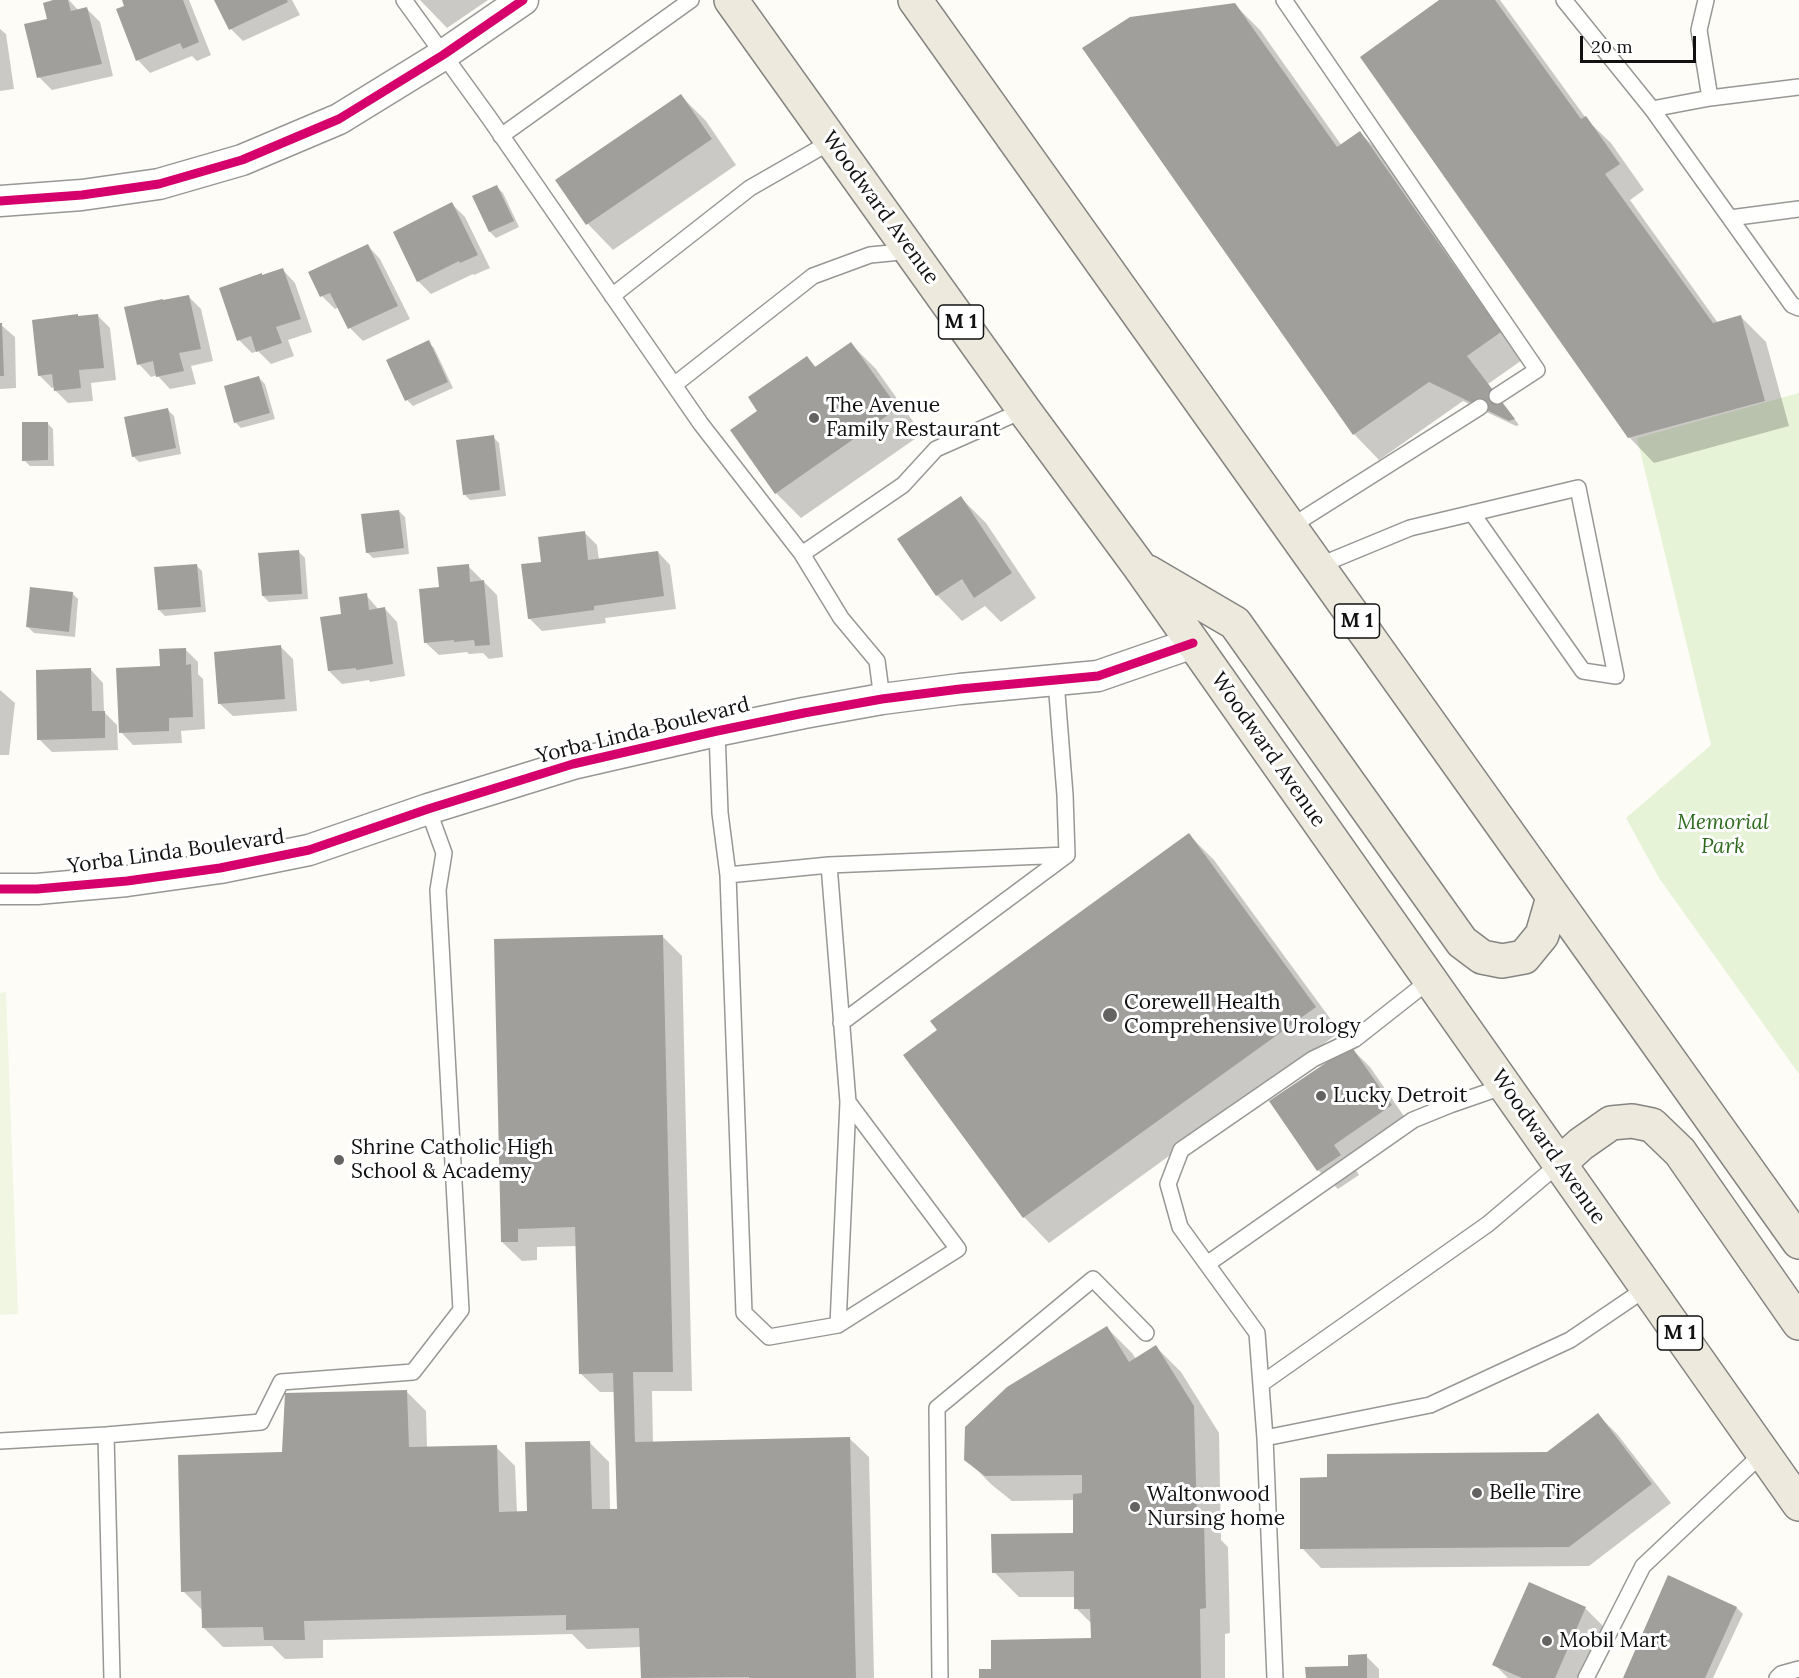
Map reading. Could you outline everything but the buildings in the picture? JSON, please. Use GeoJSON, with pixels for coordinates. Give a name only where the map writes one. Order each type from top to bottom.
{"type":"FeatureCollection","features":[{"type":"Feature","properties":{"kind":"main road","name":"Woodward Avenue"},"geometry":{"type":"LineString","coordinates":[[731,0],[1024,410],[1139,566],[1799,1504]]}},
{"type":"Feature","properties":{"kind":"main road","name":"M 1"},"geometry":{"type":"LineString","coordinates":[[915,0],[1799,1242]]}},
{"type":"Feature","properties":{"kind":"main road"},"geometry":{"type":"LineString","coordinates":[[1139,566],[1235,623],[1462,942],[1482,957],[1502,961],[1524,957],[1542,935],[1553,897]]}},
{"type":"Feature","properties":{"kind":"main road"},"geometry":{"type":"LineString","coordinates":[[1560,1162],[1611,1123],[1632,1121],[1652,1125],[1680,1152],[1799,1323]]}},
{"type":"Feature","properties":{"kind":"street"},"geometry":{"type":"LineString","coordinates":[[0,201],[82,195],[159,184],[242,160],[339,119],[443,55],[523,0]]}},
{"type":"Feature","properties":{"kind":"street","name":"Yorba Linda Boulevard"},"geometry":{"type":"LineString","coordinates":[[0,889],[38,889],[127,881],[220,868],[309,850],[573,764],[717,730],[882,699],[1098,676],[1193,643]]}},
{"type":"Feature","properties":{"kind":"lane"},"geometry":{"type":"LineString","coordinates":[[404,0],[701,424],[802,554],[841,618],[877,661],[882,699]]}},
{"type":"Feature","properties":{"kind":"lane"},"geometry":{"type":"LineString","coordinates":[[501,136],[691,0]]}},
{"type":"Feature","properties":{"kind":"lane"},"geometry":{"type":"LineString","coordinates":[[1284,0],[1537,370],[1497,396]]}},
{"type":"Feature","properties":{"kind":"lane"},"geometry":{"type":"LineString","coordinates":[[1564,0],[1652,109],[1792,305],[1799,308]]}},
{"type":"Feature","properties":{"kind":"lane"},"geometry":{"type":"LineString","coordinates":[[1706,0],[1699,30],[1710,98]]}},
{"type":"Feature","properties":{"kind":"lane"},"geometry":{"type":"LineString","coordinates":[[1652,109],[1710,98],[1799,87]]}},
{"type":"Feature","properties":{"kind":"lane"},"geometry":{"type":"LineString","coordinates":[[612,296],[750,188],[832,141]]}},
{"type":"Feature","properties":{"kind":"lane"},"geometry":{"type":"LineString","coordinates":[[1730,218],[1799,209]]}},
{"type":"Feature","properties":{"kind":"lane"},"geometry":{"type":"LineString","coordinates":[[674,385],[813,276],[870,255],[911,251]]}},
{"type":"Feature","properties":{"kind":"lane"},"geometry":{"type":"LineString","coordinates":[[1290,527],[1480,407]]}},
{"type":"Feature","properties":{"kind":"lane"},"geometry":{"type":"LineString","coordinates":[[802,554],[903,485],[936,449],[1024,410]]}},
{"type":"Feature","properties":{"kind":"lane"},"geometry":{"type":"LineString","coordinates":[[1318,566],[1410,528],[1472,513],[1578,488],[1616,676],[1583,671],[1472,513]]}},
{"type":"Feature","properties":{"kind":"lane"},"geometry":{"type":"LineString","coordinates":[[1056,681],[1067,855]]}},
{"type":"Feature","properties":{"kind":"lane"},"geometry":{"type":"LineString","coordinates":[[717,730],[720,813],[728,875],[744,1313],[769,1336],[838,1325],[958,1249],[848,1102]]}},
{"type":"Feature","properties":{"kind":"lane"},"geometry":{"type":"LineString","coordinates":[[0,1441],[261,1422],[281,1382],[413,1372],[460,1310],[438,890],[444,853],[428,810]]}},
{"type":"Feature","properties":{"kind":"lane"},"geometry":{"type":"LineString","coordinates":[[728,875],[829,865],[1067,855]]}},
{"type":"Feature","properties":{"kind":"lane"},"geometry":{"type":"LineString","coordinates":[[841,1023],[1067,855]]}},
{"type":"Feature","properties":{"kind":"lane"},"geometry":{"type":"LineString","coordinates":[[829,865],[848,1102],[838,1325]]}},
{"type":"Feature","properties":{"kind":"lane"},"geometry":{"type":"LineString","coordinates":[[1275,1678],[1257,1333],[1180,1227],[1168,1184],[1181,1150],[1313,1059],[1355,1039],[1430,980]]}},
{"type":"Feature","properties":{"kind":"lane"},"geometry":{"type":"LineString","coordinates":[[1207,1264],[1413,1120],[1505,1086]]}},
{"type":"Feature","properties":{"kind":"lane"},"geometry":{"type":"LineString","coordinates":[[1261,1384],[1488,1224],[1560,1162]]}},
{"type":"Feature","properties":{"kind":"lane"},"geometry":{"type":"LineString","coordinates":[[940,1678],[937,1408],[1093,1279],[1146,1333]]}},
{"type":"Feature","properties":{"kind":"lane"},"geometry":{"type":"LineString","coordinates":[[1264,1438],[1430,1405],[1570,1340],[1648,1287]]}},
{"type":"Feature","properties":{"kind":"lane"},"geometry":{"type":"LineString","coordinates":[[106,1435],[112,1678]]}},
{"type":"Feature","properties":{"kind":"lane"},"geometry":{"type":"LineString","coordinates":[[1587,1678],[1643,1566],[1763,1453]]}},
{"type":"Feature","properties":{"kind":"lane"},"geometry":{"type":"LineString","coordinates":[[1777,1678],[1781,1674],[1799,1669]]}},
{"type":"Feature","properties":{"kind":"green space","name":"Memorial Park"},"geometry":{"type":"Polygon","coordinates":[[[1799,393],[1799,1074],[1659,878],[1626,818],[1711,745],[1637,438],[1799,393]]]}},
{"type":"Feature","properties":{"kind":"green space"},"geometry":{"type":"Polygon","coordinates":[[[6,992],[18,1314],[0,1315],[0,993],[6,992]]]}},
{"type":"Feature","properties":{"kind":"cycle path"},"geometry":{"type":"LineString","coordinates":[[0,201],[82,195],[159,184],[242,160],[339,119],[443,55],[523,0]]}},
{"type":"Feature","properties":{"kind":"cycle path"},"geometry":{"type":"LineString","coordinates":[[0,889],[37,889],[127,881],[220,868],[309,850],[428,809],[573,764],[717,731],[882,699],[1098,676],[1193,643]]}},
{"type":"Feature","properties":{"kind":"place","name":"The Avenue Family Restaurant"},"geometry":{"type":"Point","coordinates":[814,418]}},
{"type":"Feature","properties":{"kind":"place","name":"Corewell Health Comprehensive Urology"},"geometry":{"type":"Point","coordinates":[1110,1015]}},
{"type":"Feature","properties":{"kind":"place","name":"Lucky Detroit"},"geometry":{"type":"Point","coordinates":[1321,1096]}},
{"type":"Feature","properties":{"kind":"place","name":"Shrine Catholic High School & Academy"},"geometry":{"type":"Point","coordinates":[339,1160]}},
{"type":"Feature","properties":{"kind":"place","name":"Belle Tire"},"geometry":{"type":"Point","coordinates":[1477,1493]}},
{"type":"Feature","properties":{"kind":"place","name":"Waltonwood Nursing home"},"geometry":{"type":"Point","coordinates":[1135,1507]}},
{"type":"Feature","properties":{"kind":"place","name":"Mobil Mart"},"geometry":{"type":"Point","coordinates":[1547,1641]}}]}
